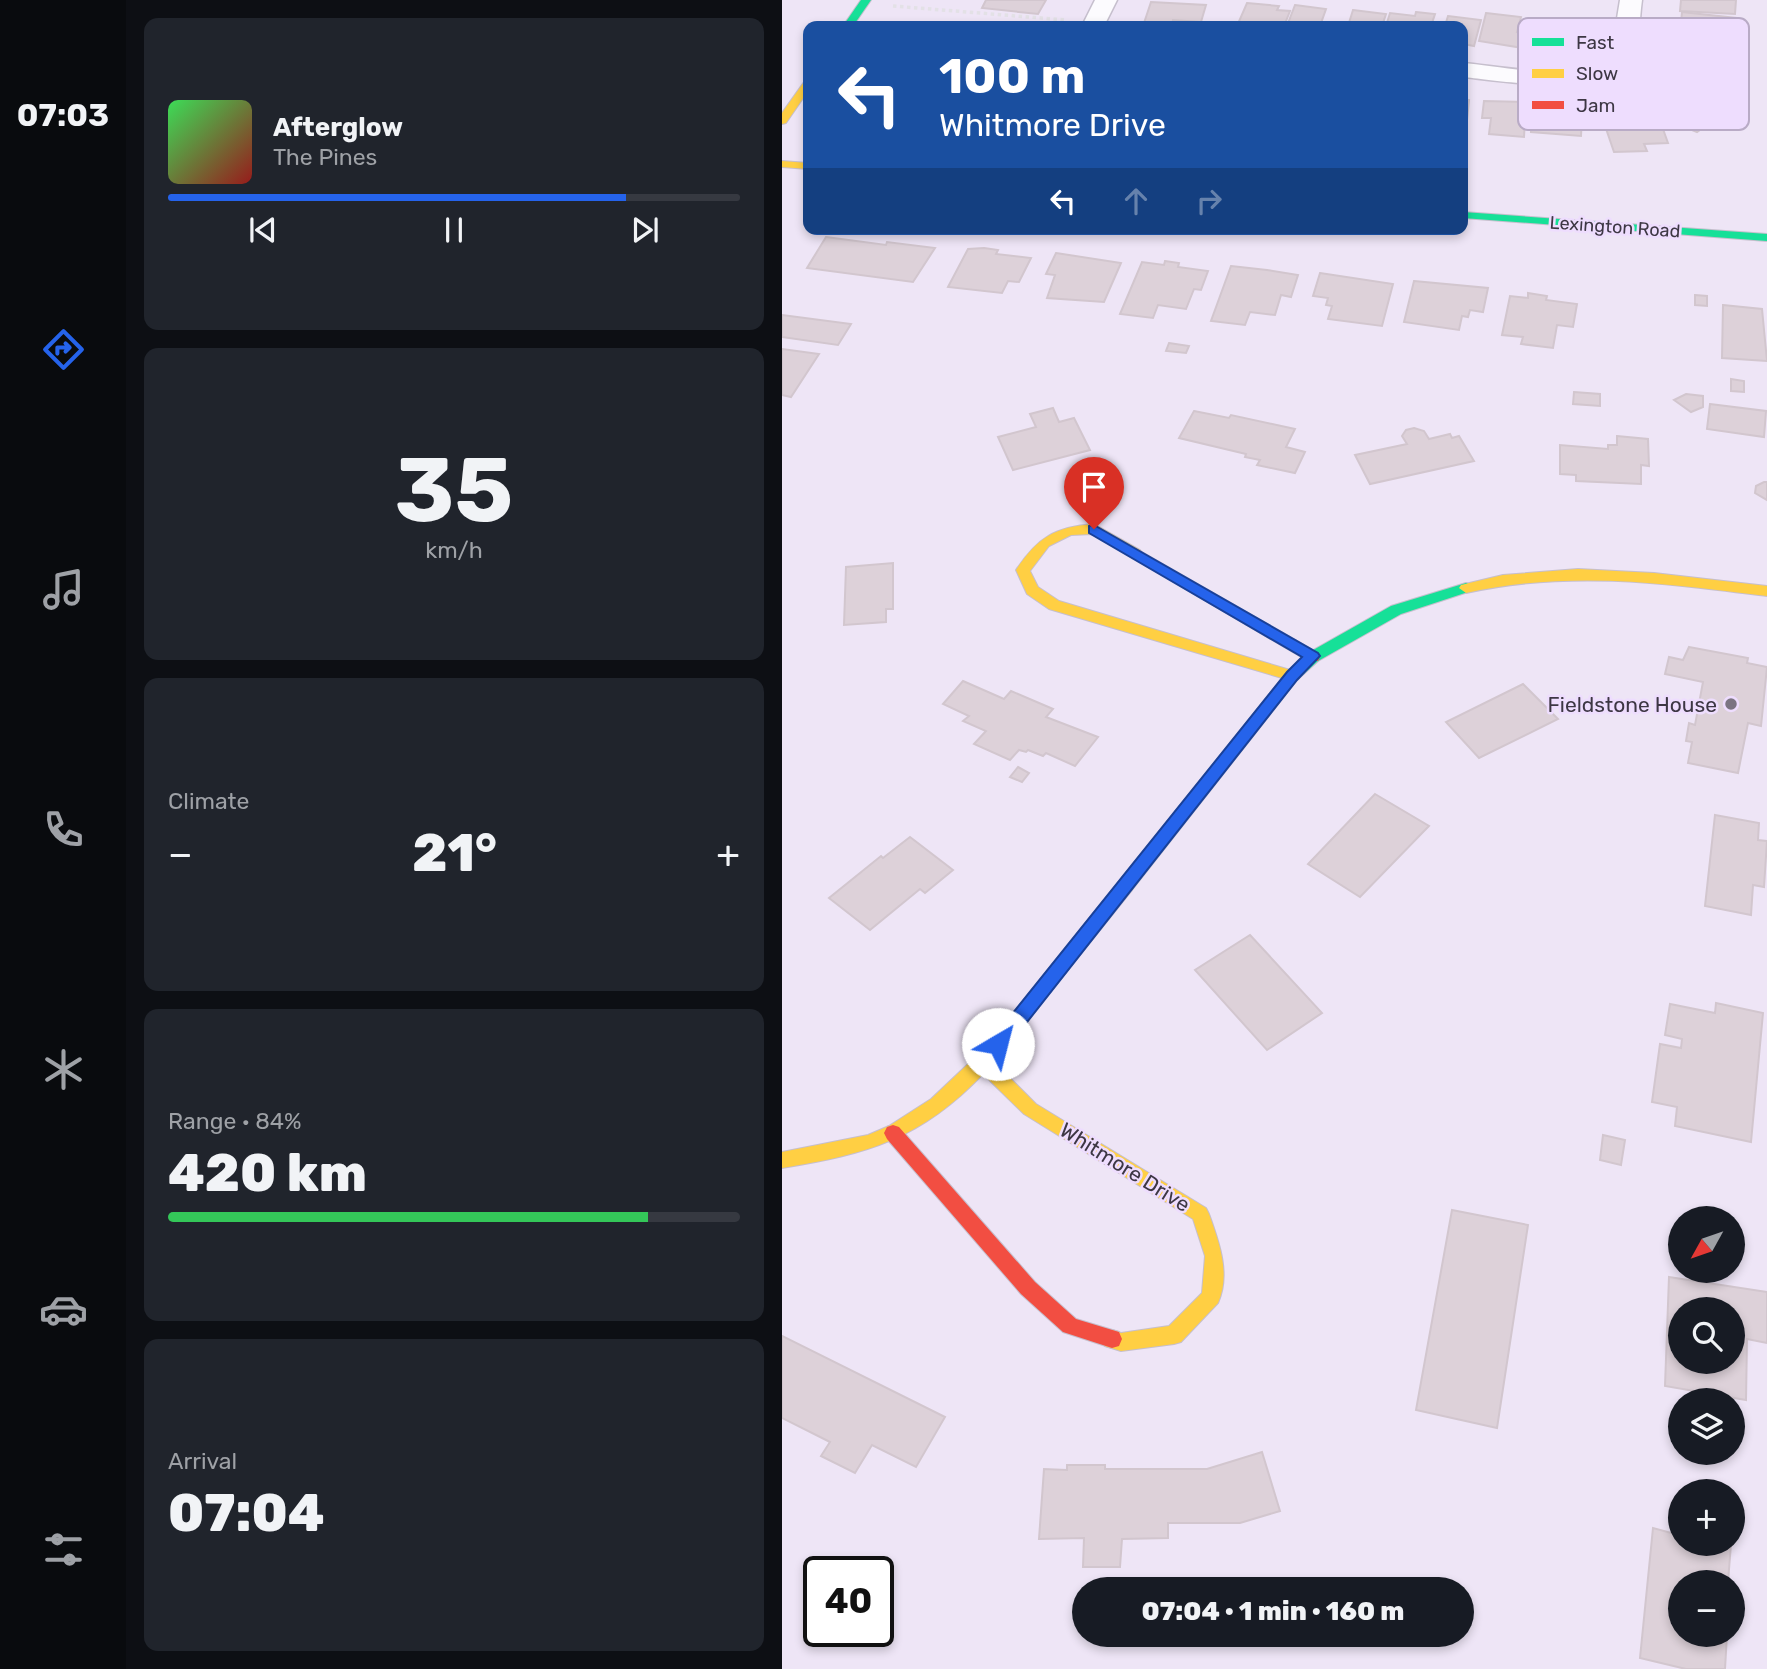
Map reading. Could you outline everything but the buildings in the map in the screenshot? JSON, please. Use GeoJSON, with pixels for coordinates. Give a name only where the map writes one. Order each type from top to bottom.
{"type":"FeatureCollection","features":[{"type":"Feature","properties":{"kind":"street"},"geometry":{"type":"LineString","coordinates":[[1096,21],[1106,0]]}},
{"type":"Feature","properties":{"kind":"street"},"geometry":{"type":"LineString","coordinates":[[1628,18],[1631,0]]}},
{"type":"Feature","properties":{"kind":"street"},"geometry":{"type":"LineString","coordinates":[[851,21],[865,1]]}},
{"type":"Feature","properties":{"kind":"street"},"geometry":{"type":"LineString","coordinates":[[1468,69],[1518,74]]}},
{"type":"Feature","properties":{"kind":"street"},"geometry":{"type":"LineString","coordinates":[[782,121],[803,90]]}},
{"type":"Feature","properties":{"kind":"street"},"geometry":{"type":"LineString","coordinates":[[782,164],[803,166]]}},
{"type":"Feature","properties":{"kind":"street","name":"Lexington Road"},"geometry":{"type":"LineString","coordinates":[[1468,215],[1767,238]]}},
{"type":"Feature","properties":{"kind":"street"},"geometry":{"type":"LineString","coordinates":[[1292,676],[1054,606],[1032,590],[1023,570],[1036,547],[1055,536],[1064,531],[1094,529],[1313,656]]}},
{"type":"Feature","properties":{"kind":"street"},"geometry":{"type":"LineString","coordinates":[[782,1160],[810,1156],[893,1133],[930,1108],[984,1063],[1292,676],[1313,656],[1396,610],[1470,587],[1542,575],[1637,575],[1767,591]]}},
{"type":"Feature","properties":{"kind":"street","name":"Whitmore Drive"},"geometry":{"type":"LineString","coordinates":[[893,1133],[1028,1288],[1070,1326],[1121,1342],[1174,1335],[1211,1297],[1214,1256],[1200,1214],[1030,1109],[984,1063]]}},
{"type":"Feature","properties":{"kind":"path"},"geometry":{"type":"LineString","coordinates":[[865,1],[1064,21]]}},
{"type":"Feature","properties":{"kind":"traffic: fast"},"geometry":{"type":"LineString","coordinates":[[851,21],[866,0]]}},
{"type":"Feature","properties":{"kind":"traffic: fast"},"geometry":{"type":"LineString","coordinates":[[1468,215],[1767,238]]}},
{"type":"Feature","properties":{"kind":"traffic: fast"},"geometry":{"type":"LineString","coordinates":[[1126,885],[1292,676],[1313,657],[1396,610],[1466,588]]}},
{"type":"Feature","properties":{"kind":"traffic: slow"},"geometry":{"type":"LineString","coordinates":[[782,121],[803,91]]}},
{"type":"Feature","properties":{"kind":"traffic: slow"},"geometry":{"type":"LineString","coordinates":[[782,164],[803,166]]}},
{"type":"Feature","properties":{"kind":"traffic: slow"},"geometry":{"type":"LineString","coordinates":[[1135,553],[1094,529],[1069,531],[1044,543],[1023,570],[1032,590],[1054,605],[1292,676]]}},
{"type":"Feature","properties":{"kind":"traffic: slow"},"geometry":{"type":"LineString","coordinates":[[1466,588],[1540,575],[1578,574],[1654,578],[1767,591]]}},
{"type":"Feature","properties":{"kind":"traffic: slow"},"geometry":{"type":"LineString","coordinates":[[782,1160],[868,1143],[895,1132],[938,1105],[992,1052],[1126,885]]}},
{"type":"Feature","properties":{"kind":"traffic: slow"},"geometry":{"type":"LineString","coordinates":[[984,1063],[1030,1109],[1200,1214],[1214,1256],[1211,1297],[1174,1335],[1121,1342],[1112,1339]]}},
{"type":"Feature","properties":{"kind":"traffic: jam"},"geometry":{"type":"LineString","coordinates":[[1135,553],[1313,657]]}},
{"type":"Feature","properties":{"kind":"traffic: jam"},"geometry":{"type":"LineString","coordinates":[[893,1133],[1028,1288],[1070,1326],[1112,1339]]}},
{"type":"Feature","properties":{"kind":"place","name":"Fieldstone House"},"geometry":{"type":"Point","coordinates":[1731,704]}},
{"type":"Feature","properties":{"kind":"route"},"geometry":{"type":"LineString","coordinates":[[998,1044],[1292,676],[1313,656],[1094,529]]}}]}
